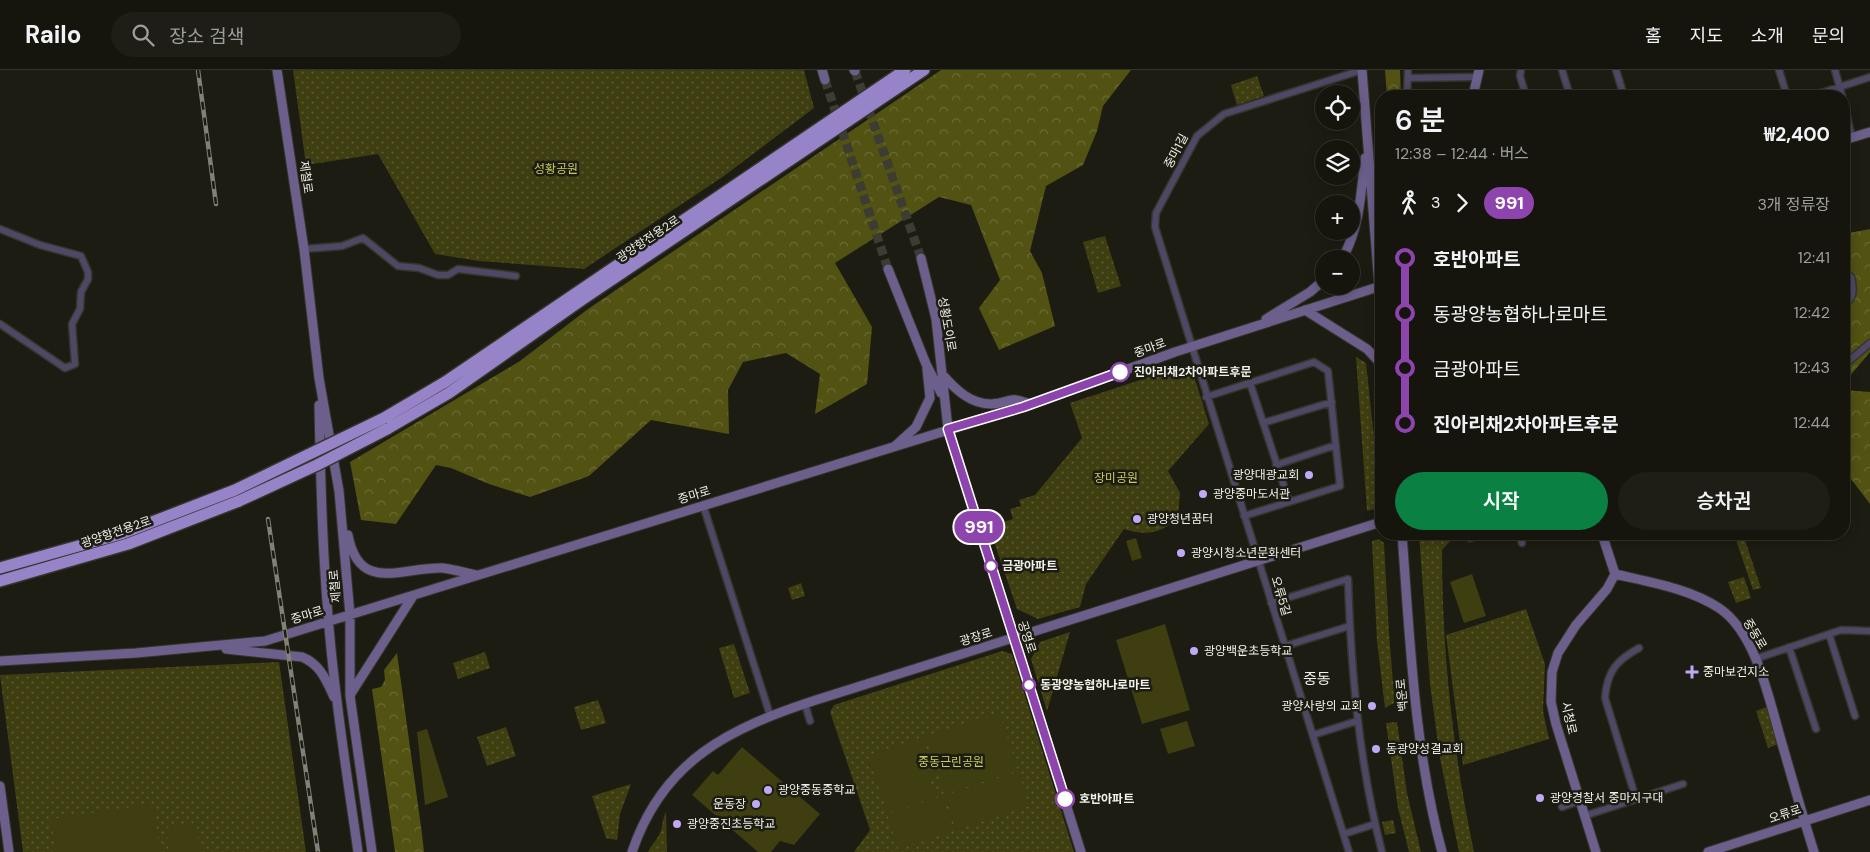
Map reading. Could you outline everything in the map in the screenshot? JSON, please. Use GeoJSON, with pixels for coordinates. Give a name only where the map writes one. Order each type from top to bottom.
{"type":"FeatureCollection","features":[{"type":"Feature","properties":{"kind":"highway","name":"광양항전용2로"},"geometry":{"type":"LineString","coordinates":[[385,423],[905,70]]}},
{"type":"Feature","properties":{"kind":"highway","name":"광양항전용2로"},"geometry":{"type":"LineString","coordinates":[[385,423],[449,393],[584,299],[924,70]]}},
{"type":"Feature","properties":{"kind":"highway"},"geometry":{"type":"LineString","coordinates":[[237,496],[385,423]]}},
{"type":"Feature","properties":{"kind":"highway","name":"광양항전용2로"},"geometry":{"type":"LineString","coordinates":[[0,568],[121,534],[237,496]]}},
{"type":"Feature","properties":{"kind":"highway","name":"광양항전용2로"},"geometry":{"type":"LineString","coordinates":[[0,581],[128,544],[237,496]]}},
{"type":"Feature","properties":{"kind":"main road","name":"제철로"},"geometry":{"type":"LineString","coordinates":[[277,70],[304,249],[319,378],[339,491],[350,615],[350,696],[372,852]]}},
{"type":"Feature","properties":{"kind":"main road"},"geometry":{"type":"LineString","coordinates":[[822,70],[825,80]]}},
{"type":"Feature","properties":{"kind":"main road"},"geometry":{"type":"LineString","coordinates":[[1362,70],[1375,200]]}},
{"type":"Feature","properties":{"kind":"main road"},"geometry":{"type":"LineString","coordinates":[[1474,90],[1477,74]]}},
{"type":"Feature","properties":{"kind":"main road"},"geometry":{"type":"LineString","coordinates":[[1850,138],[1870,132]]}},
{"type":"Feature","properties":{"kind":"main road"},"geometry":{"type":"LineString","coordinates":[[1346,250],[1356,226],[1368,140]]}},
{"type":"Feature","properties":{"kind":"main road","name":"성황도이로"},"geometry":{"type":"LineString","coordinates":[[920,258],[936,319],[942,374],[942,395],[948,429]]}},
{"type":"Feature","properties":{"kind":"main road","name":"성황도이로"},"geometry":{"type":"LineString","coordinates":[[888,269],[926,364],[942,395]]}},
{"type":"Feature","properties":{"kind":"main road"},"geometry":{"type":"LineString","coordinates":[[1255,327],[1315,288]]}},
{"type":"Feature","properties":{"kind":"main road","name":"중마로"},"geometry":{"type":"LineString","coordinates":[[0,661],[206,647],[265,641],[1030,404],[1190,347],[1375,288]]}},
{"type":"Feature","properties":{"kind":"main road"},"geometry":{"type":"LineString","coordinates":[[1306,310],[1368,349],[1375,357]]}},
{"type":"Feature","properties":{"kind":"main road"},"geometry":{"type":"LineString","coordinates":[[895,446],[916,427],[930,398],[926,364]]}},
{"type":"Feature","properties":{"kind":"main road"},"geometry":{"type":"LineString","coordinates":[[942,374],[969,399],[991,404],[1014,398],[1030,404]]}},
{"type":"Feature","properties":{"kind":"main road","name":"제철로"},"geometry":{"type":"LineString","coordinates":[[319,378],[321,496],[329,621],[336,700],[358,852]]}},
{"type":"Feature","properties":{"kind":"main road","name":"공영로"},"geometry":{"type":"LineString","coordinates":[[948,429],[1081,852]]}},
{"type":"Feature","properties":{"kind":"main road"},"geometry":{"type":"LineString","coordinates":[[339,491],[350,546],[362,566],[374,574],[442,568],[477,575]]}},
{"type":"Feature","properties":{"kind":"main road","name":"광장로"},"geometry":{"type":"LineString","coordinates":[[632,852],[649,812],[691,761],[708,747],[770,715],[1375,524]]}},
{"type":"Feature","properties":{"kind":"main road","name":"백운로"},"geometry":{"type":"LineString","coordinates":[[1402,540],[1417,718],[1424,769],[1442,852]]}},
{"type":"Feature","properties":{"kind":"main road"},"geometry":{"type":"LineString","coordinates":[[1604,540],[1615,574]]}},
{"type":"Feature","properties":{"kind":"main road","name":"중동로"},"geometry":{"type":"LineString","coordinates":[[1615,574],[1677,589],[1720,609],[1742,633],[1755,659],[1814,852]]}},
{"type":"Feature","properties":{"kind":"main road","name":"시청로"},"geometry":{"type":"LineString","coordinates":[[1596,852],[1556,724],[1551,702],[1552,672],[1558,653],[1576,626],[1607,589],[1615,574]]}},
{"type":"Feature","properties":{"kind":"main road"},"geometry":{"type":"LineString","coordinates":[[350,696],[413,596]]}},
{"type":"Feature","properties":{"kind":"main road"},"geometry":{"type":"LineString","coordinates":[[206,647],[302,657],[312,661],[320,669],[336,700]]}},
{"type":"Feature","properties":{"kind":"main road"},"geometry":{"type":"LineString","coordinates":[[0,786],[9,852]]}},
{"type":"Feature","properties":{"kind":"main road","name":"오류로"},"geometry":{"type":"LineString","coordinates":[[1708,852],[1870,800]]}},
{"type":"Feature","properties":{"kind":"street","name":"중마1길"},"geometry":{"type":"LineString","coordinates":[[1190,347],[1155,227],[1156,213],[1197,136],[1224,114],[1362,70]]}},
{"type":"Feature","properties":{"kind":"street"},"geometry":{"type":"LineString","coordinates":[[1408,70],[1408,90]]}},
{"type":"Feature","properties":{"kind":"street"},"geometry":{"type":"LineString","coordinates":[[1521,70],[1520,76],[1524,90]]}},
{"type":"Feature","properties":{"kind":"street"},"geometry":{"type":"LineString","coordinates":[[1562,70],[1568,90]]}},
{"type":"Feature","properties":{"kind":"street"},"geometry":{"type":"LineString","coordinates":[[1616,70],[1622,90]]}},
{"type":"Feature","properties":{"kind":"street"},"geometry":{"type":"LineString","coordinates":[[1780,70],[1785,90]]}},
{"type":"Feature","properties":{"kind":"street"},"geometry":{"type":"LineString","coordinates":[[1834,70],[1841,90]]}},
{"type":"Feature","properties":{"kind":"street"},"geometry":{"type":"LineString","coordinates":[[1409,78],[1438,73],[1477,74]]}},
{"type":"Feature","properties":{"kind":"street"},"geometry":{"type":"LineString","coordinates":[[1831,90],[1870,77]]}},
{"type":"Feature","properties":{"kind":"street"},"geometry":{"type":"LineString","coordinates":[[0,228],[40,245],[81,256],[88,272],[88,279],[81,292],[80,309],[72,324],[75,364],[65,368],[0,324]]}},
{"type":"Feature","properties":{"kind":"street"},"geometry":{"type":"LineString","coordinates":[[304,249],[342,246],[363,238],[398,266],[419,268],[438,275],[448,275],[458,269],[516,276]]}},
{"type":"Feature","properties":{"kind":"street"},"geometry":{"type":"LineString","coordinates":[[1850,277],[1854,289],[1850,299]]}},
{"type":"Feature","properties":{"kind":"street"},"geometry":{"type":"LineString","coordinates":[[1850,360],[1870,343]]}},
{"type":"Feature","properties":{"kind":"street","name":"오류5길"},"geometry":{"type":"LineString","coordinates":[[1190,347],[1349,852]]}},
{"type":"Feature","properties":{"kind":"street"},"geometry":{"type":"LineString","coordinates":[[1206,396],[1314,362],[1328,371],[1340,486],[1244,516]]}},
{"type":"Feature","properties":{"kind":"street"},"geometry":{"type":"LineString","coordinates":[[1250,383],[1288,501]]}},
{"type":"Feature","properties":{"kind":"street"},"geometry":{"type":"LineString","coordinates":[[1263,423],[1332,402]]}},
{"type":"Feature","properties":{"kind":"street"},"geometry":{"type":"LineString","coordinates":[[1276,465],[1336,445]]}},
{"type":"Feature","properties":{"kind":"street"},"geometry":{"type":"LineString","coordinates":[[703,505],[770,715]]}},
{"type":"Feature","properties":{"kind":"street"},"geometry":{"type":"LineString","coordinates":[[1521,540],[1522,544]]}},
{"type":"Feature","properties":{"kind":"street"},"geometry":{"type":"LineString","coordinates":[[1271,603],[1348,579],[1357,721],[1375,824],[1382,852]]}},
{"type":"Feature","properties":{"kind":"street"},"geometry":{"type":"LineString","coordinates":[[1285,646],[1350,626]]}},
{"type":"Feature","properties":{"kind":"street"},"geometry":{"type":"LineString","coordinates":[[1755,659],[1841,630],[1870,630]]}},
{"type":"Feature","properties":{"kind":"street"},"geometry":{"type":"LineString","coordinates":[[1829,634],[1855,716]]}},
{"type":"Feature","properties":{"kind":"street"},"geometry":{"type":"LineString","coordinates":[[1789,647],[1816,729]]}},
{"type":"Feature","properties":{"kind":"street"},"geometry":{"type":"LineString","coordinates":[[1636,799],[1605,698],[1606,686],[1612,670],[1621,657],[1639,648]]}},
{"type":"Feature","properties":{"kind":"street"},"geometry":{"type":"LineString","coordinates":[[805,704],[810,720]]}},
{"type":"Feature","properties":{"kind":"street"},"geometry":{"type":"LineString","coordinates":[[1313,735],[1357,721]]}},
{"type":"Feature","properties":{"kind":"street"},"geometry":{"type":"LineString","coordinates":[[1584,816],[1683,784]]}},
{"type":"Feature","properties":{"kind":"street"},"geometry":{"type":"LineString","coordinates":[[1562,807],[1579,801]]}},
{"type":"Feature","properties":{"kind":"street"},"geometry":{"type":"LineString","coordinates":[[1344,834],[1375,824]]}},
{"type":"Feature","properties":{"kind":"green space","name":"성황공원"},"geometry":{"type":"Polygon","coordinates":[[[293,70],[804,70],[814,108],[724,176],[584,269],[479,261],[435,254],[378,154],[306,165],[293,70]]]}},
{"type":"Feature","properties":{"kind":"green space"},"geometry":{"type":"Polygon","coordinates":[[[941,70],[1131,70],[1103,106],[1097,131],[1083,165],[1046,186],[1030,251],[1042,273],[1055,326],[999,350],[979,308],[1000,280],[971,205],[939,197],[835,263],[872,327],[867,384],[815,414],[820,374],[786,353],[743,362],[728,390],[729,434],[651,420],[589,476],[530,497],[489,484],[451,468],[436,465],[396,524],[361,520],[350,462],[520,361],[588,309],[941,70]]]}},
{"type":"Feature","properties":{"kind":"green space"},"geometry":{"type":"Polygon","coordinates":[[[1385,70],[1400,70],[1401,90],[1387,90],[1385,70]]]}},
{"type":"Feature","properties":{"kind":"green space"},"geometry":{"type":"Polygon","coordinates":[[[1257,76],[1264,96],[1237,105],[1231,85],[1257,76]]]}},
{"type":"Feature","properties":{"kind":"green space"},"geometry":{"type":"Polygon","coordinates":[[[1870,229],[1870,352],[1850,376],[1850,233],[1870,229]]]}},
{"type":"Feature","properties":{"kind":"green space"},"geometry":{"type":"Polygon","coordinates":[[[1105,236],[1121,286],[1098,293],[1083,242],[1105,236]]]}},
{"type":"Feature","properties":{"kind":"green space"},"geometry":{"type":"Polygon","coordinates":[[[1356,357],[1366,363],[1375,446],[1375,509],[1367,511],[1356,357]]]}},
{"type":"Feature","properties":{"kind":"green space","name":"장미공원"},"geometry":{"type":"Polygon","coordinates":[[[1183,366],[1193,373],[1209,424],[1168,471],[1180,493],[1178,516],[1167,527],[1154,532],[1147,533],[1124,529],[1086,584],[1080,607],[1038,619],[1017,609],[989,527],[1013,519],[1010,509],[1021,506],[1019,500],[1035,495],[1082,438],[1070,403],[1183,366]]]}},
{"type":"Feature","properties":{"kind":"green space"},"geometry":{"type":"Polygon","coordinates":[[[1850,390],[1870,392],[1870,504],[1851,479],[1850,390]]]}},
{"type":"Feature","properties":{"kind":"green space"},"geometry":{"type":"Polygon","coordinates":[[[1136,538],[1142,558],[1132,561],[1126,541],[1136,538]]]}},
{"type":"Feature","properties":{"kind":"green space"},"geometry":{"type":"Polygon","coordinates":[[[1380,540],[1384,543],[1394,695],[1394,703],[1385,708],[1377,641],[1372,541],[1380,540]]]}},
{"type":"Feature","properties":{"kind":"green space"},"geometry":{"type":"Polygon","coordinates":[[[1419,540],[1451,540],[1442,550],[1444,626],[1455,740],[1474,852],[1459,852],[1440,758],[1430,684],[1419,540]]]}},
{"type":"Feature","properties":{"kind":"green space"},"geometry":{"type":"Polygon","coordinates":[[[1736,540],[1745,540],[1761,588],[1753,590],[1736,540]]]}},
{"type":"Feature","properties":{"kind":"green space"},"geometry":{"type":"Polygon","coordinates":[[[1472,574],[1486,616],[1464,623],[1450,582],[1472,574]]]}},
{"type":"Feature","properties":{"kind":"green space"},"geometry":{"type":"Polygon","coordinates":[[[1744,577],[1751,598],[1736,603],[1728,582],[1744,577]]]}},
{"type":"Feature","properties":{"kind":"green space"},"geometry":{"type":"Polygon","coordinates":[[[801,583],[805,596],[792,600],[788,588],[801,583]]]}},
{"type":"Feature","properties":{"kind":"green space"},"geometry":{"type":"Polygon","coordinates":[[[1526,609],[1545,664],[1543,711],[1549,739],[1463,765],[1446,635],[1526,609]]]}},
{"type":"Feature","properties":{"kind":"green space"},"geometry":{"type":"Polygon","coordinates":[[[1165,624],[1190,710],[1142,724],[1116,640],[1165,624]]]}},
{"type":"Feature","properties":{"kind":"green space"},"geometry":{"type":"Polygon","coordinates":[[[1070,632],[1047,711],[1031,659],[1040,642],[1070,632]]]}},
{"type":"Feature","properties":{"kind":"green space"},"geometry":{"type":"Polygon","coordinates":[[[734,644],[750,693],[734,698],[719,648],[734,644]]]}},
{"type":"Feature","properties":{"kind":"green space","name":"중동근린공원"},"geometry":{"type":"Polygon","coordinates":[[[1002,651],[1012,654],[1074,852],[854,852],[870,830],[830,712],[834,705],[1002,651]]]}},
{"type":"Feature","properties":{"kind":"green space"},"geometry":{"type":"Polygon","coordinates":[[[485,652],[490,668],[458,679],[453,663],[485,652]]]}},
{"type":"Feature","properties":{"kind":"green space"},"geometry":{"type":"Polygon","coordinates":[[[397,653],[424,852],[395,852],[372,689],[381,687],[385,680],[384,670],[397,653]]]}},
{"type":"Feature","properties":{"kind":"green space"},"geometry":{"type":"Polygon","coordinates":[[[279,662],[306,852],[23,852],[0,675],[279,662]]]}},
{"type":"Feature","properties":{"kind":"green space"},"geometry":{"type":"Polygon","coordinates":[[[598,700],[606,723],[581,730],[574,707],[598,700]]]}},
{"type":"Feature","properties":{"kind":"green space"},"geometry":{"type":"Polygon","coordinates":[[[1769,706],[1781,743],[1768,748],[1756,711],[1769,706]]]}},
{"type":"Feature","properties":{"kind":"green space"},"geometry":{"type":"Polygon","coordinates":[[[1000,713],[1018,771],[944,794],[926,736],[1000,713]]]}},
{"type":"Feature","properties":{"kind":"green space"},"geometry":{"type":"Polygon","coordinates":[[[1187,721],[1195,746],[1168,754],[1160,729],[1187,721]]]}},
{"type":"Feature","properties":{"kind":"green space"},"geometry":{"type":"Polygon","coordinates":[[[1397,722],[1407,793],[1421,852],[1409,852],[1398,808],[1386,723],[1397,722]]]}},
{"type":"Feature","properties":{"kind":"green space"},"geometry":{"type":"Polygon","coordinates":[[[506,727],[516,756],[487,766],[477,737],[506,727]]]}},
{"type":"Feature","properties":{"kind":"green space"},"geometry":{"type":"Polygon","coordinates":[[[427,729],[448,797],[425,805],[417,732],[427,729]]]}},
{"type":"Feature","properties":{"kind":"green space"},"geometry":{"type":"Polygon","coordinates":[[[923,737],[935,775],[929,777],[935,797],[887,812],[868,755],[923,737]]]}},
{"type":"Feature","properties":{"kind":"green space","name":"운동장"},"geometry":{"type":"Polygon","coordinates":[[[742,747],[820,814],[794,845],[780,841],[771,852],[758,852],[692,795],[713,771],[718,775],[742,747]]]}},
{"type":"Feature","properties":{"kind":"green space"},"geometry":{"type":"Polygon","coordinates":[[[1019,772],[1029,806],[956,830],[945,795],[1019,772]]]}},
{"type":"Feature","properties":{"kind":"green space"},"geometry":{"type":"Polygon","coordinates":[[[631,784],[620,814],[617,840],[606,838],[592,796],[631,784]]]}},
{"type":"Feature","properties":{"kind":"green space"},"geometry":{"type":"Polygon","coordinates":[[[942,796],[954,830],[898,848],[887,814],[942,796]]]}},
{"type":"Feature","properties":{"kind":"green space"},"geometry":{"type":"Polygon","coordinates":[[[153,804],[160,852],[56,852],[51,819],[153,804]]]}},
{"type":"Feature","properties":{"kind":"green space"},"geometry":{"type":"Polygon","coordinates":[[[666,812],[667,852],[648,852],[658,837],[666,812]]]}},
{"type":"Feature","properties":{"kind":"green space"},"geometry":{"type":"Polygon","coordinates":[[[1393,820],[1396,833],[1385,835],[1382,822],[1393,820]]]}},
{"type":"Feature","properties":{"kind":"green space"},"geometry":{"type":"Polygon","coordinates":[[[196,823],[200,852],[169,852],[166,828],[196,823]]]}},
{"type":"Feature","properties":{"kind":"tunnel"},"geometry":{"type":"LineString","coordinates":[[855,71],[921,258]]}},
{"type":"Feature","properties":{"kind":"tunnel"},"geometry":{"type":"LineString","coordinates":[[825,80],[888,269]]}},
{"type":"Feature","properties":{"kind":"railway"},"geometry":{"type":"LineString","coordinates":[[198,70],[216,204]]}},
{"type":"Feature","properties":{"kind":"railway"},"geometry":{"type":"LineString","coordinates":[[268,519],[318,852]]}},
{"type":"Feature","properties":{"kind":"bus line","name":"991"},"geometry":{"type":"LineString","coordinates":[[1065,799],[948,429],[1023,407],[1120,372]]}},
{"type":"Feature","properties":{"kind":"place","name":"진아리채2차아파트후문"},"geometry":{"type":"Point","coordinates":[1120,372]}},
{"type":"Feature","properties":{"kind":"place","name":"광양대광교회"},"geometry":{"type":"Point","coordinates":[1309,475]}},
{"type":"Feature","properties":{"kind":"place","name":"광양중마도서관"},"geometry":{"type":"Point","coordinates":[1203,494]}},
{"type":"Feature","properties":{"kind":"place","name":"광양청년꿈터"},"geometry":{"type":"Point","coordinates":[1137,519]}},
{"type":"Feature","properties":{"kind":"place","name":"광양시청소년문화센터"},"geometry":{"type":"Point","coordinates":[1181,553]}},
{"type":"Feature","properties":{"kind":"place","name":"금광아파트"},"geometry":{"type":"Point","coordinates":[991,566]}},
{"type":"Feature","properties":{"kind":"place","name":"광양백운초등학교"},"geometry":{"type":"Point","coordinates":[1194,651]}},
{"type":"Feature","properties":{"kind":"place","name":"중마보건지소"},"geometry":{"type":"Point","coordinates":[1692,672]}},
{"type":"Feature","properties":{"kind":"place","name":"동광양농협하나로마트"},"geometry":{"type":"Point","coordinates":[1029,685]}},
{"type":"Feature","properties":{"kind":"place","name":"광양사랑의 교회"},"geometry":{"type":"Point","coordinates":[1372,706]}},
{"type":"Feature","properties":{"kind":"place","name":"동광양성결교회"},"geometry":{"type":"Point","coordinates":[1376,749]}},
{"type":"Feature","properties":{"kind":"place","name":"광양중동중학교"},"geometry":{"type":"Point","coordinates":[768,790]}},
{"type":"Feature","properties":{"kind":"place","name":"광양경찰서 중마지구대"},"geometry":{"type":"Point","coordinates":[1540,798]}},
{"type":"Feature","properties":{"kind":"place","name":"호반아파트"},"geometry":{"type":"Point","coordinates":[1065,799]}},
{"type":"Feature","properties":{"kind":"place","name":"운동장"},"geometry":{"type":"Point","coordinates":[756,804]}},
{"type":"Feature","properties":{"kind":"place","name":"광양중진초등학교"},"geometry":{"type":"Point","coordinates":[677,824]}},
{"type":"Feature","properties":{"kind":"district","name":"중동"},"geometry":{"type":"Point","coordinates":[1317,679]}}]}
